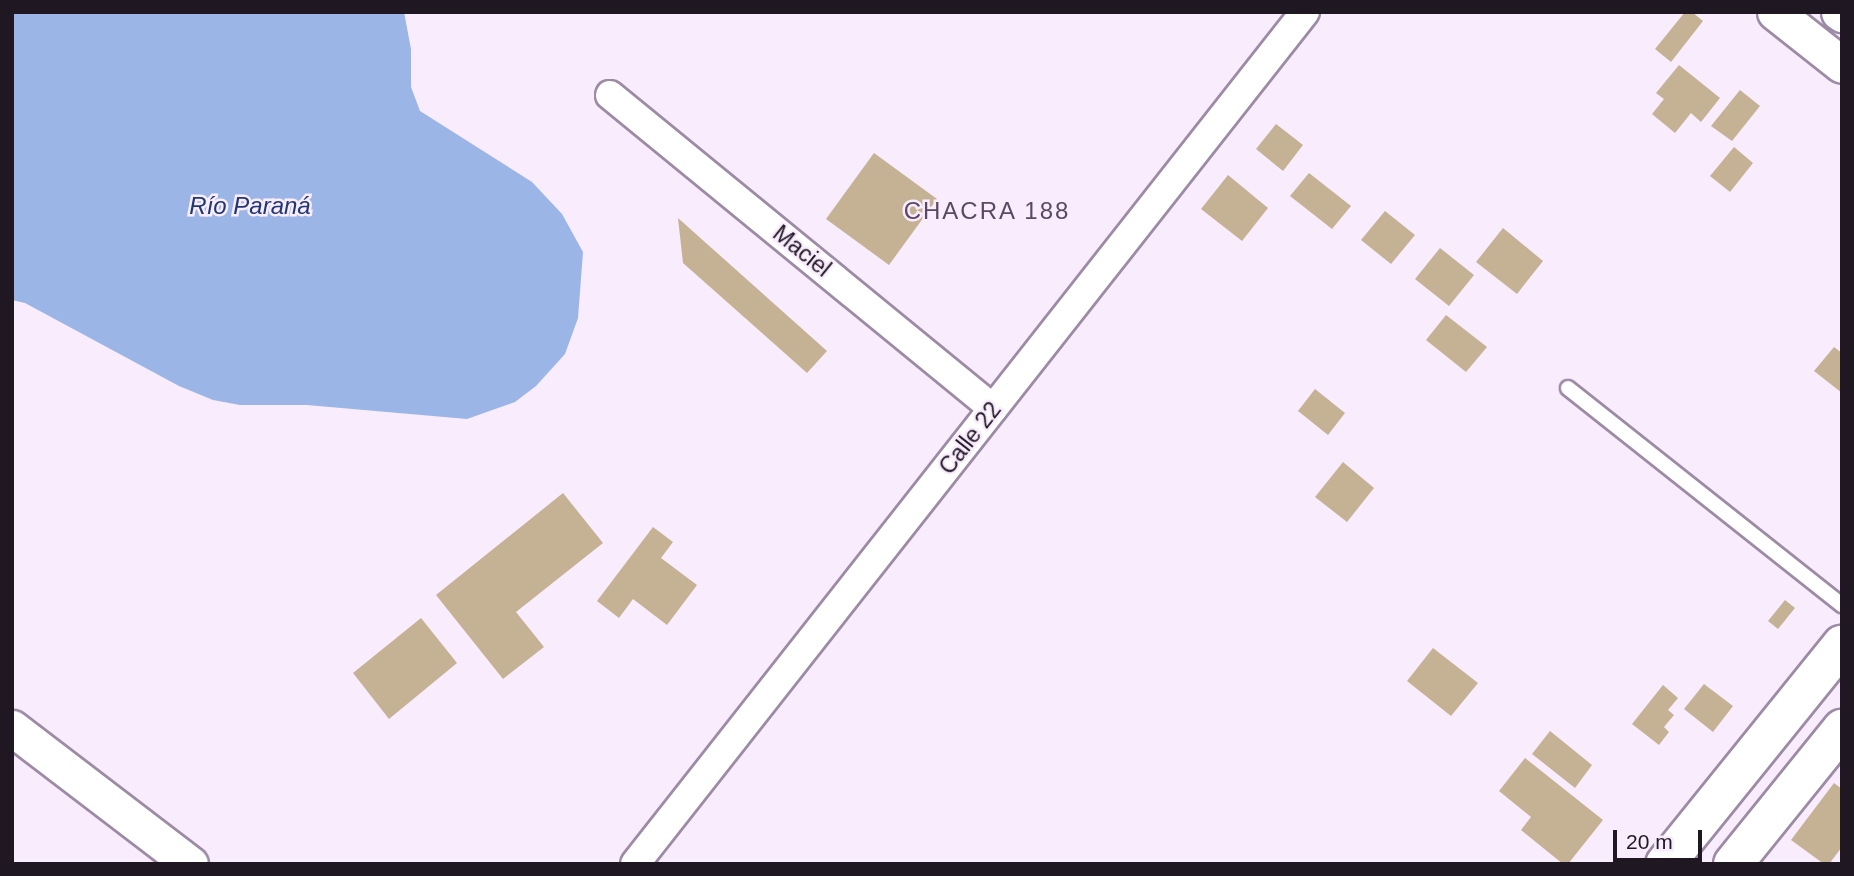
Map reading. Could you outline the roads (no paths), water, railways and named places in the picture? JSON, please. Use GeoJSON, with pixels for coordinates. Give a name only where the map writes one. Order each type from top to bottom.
{"type":"FeatureCollection","features":[{"type":"Feature","properties":{"kind":"main road"},"geometry":{"type":"LineString","coordinates":[[1665,864],[1842,645]]}},
{"type":"Feature","properties":{"kind":"main road"},"geometry":{"type":"LineString","coordinates":[[1733,864],[1842,729]]}},
{"type":"Feature","properties":{"kind":"street","name":"Calle 22"},"geometry":{"type":"LineString","coordinates":[[635,864],[1305,12]]}},
{"type":"Feature","properties":{"kind":"street"},"geometry":{"type":"LineString","coordinates":[[1775,12],[1842,65]]}},
{"type":"Feature","properties":{"kind":"street","name":"Maciel"},"geometry":{"type":"LineString","coordinates":[[610,95],[993,408]]}},
{"type":"Feature","properties":{"kind":"street"},"geometry":{"type":"LineString","coordinates":[[12,728],[190,864]]}},
{"type":"Feature","properties":{"kind":"lane"},"geometry":{"type":"LineString","coordinates":[[1567,388],[1842,605]]}},
{"type":"Feature","properties":{"kind":"water","name":"Río Paraná"},"geometry":{"type":"Polygon","coordinates":[[[12,12],[404,12],[411,49],[411,87],[420,111],[532,182],[562,214],[583,252],[578,318],[565,354],[536,386],[515,402],[467,419],[307,405],[240,405],[213,400],[179,386],[25,303],[12,300],[12,12]]]}},
{"type":"Feature","properties":{"kind":"district","name":"CHACRA 188"},"geometry":{"type":"Point","coordinates":[987,211]}}]}
